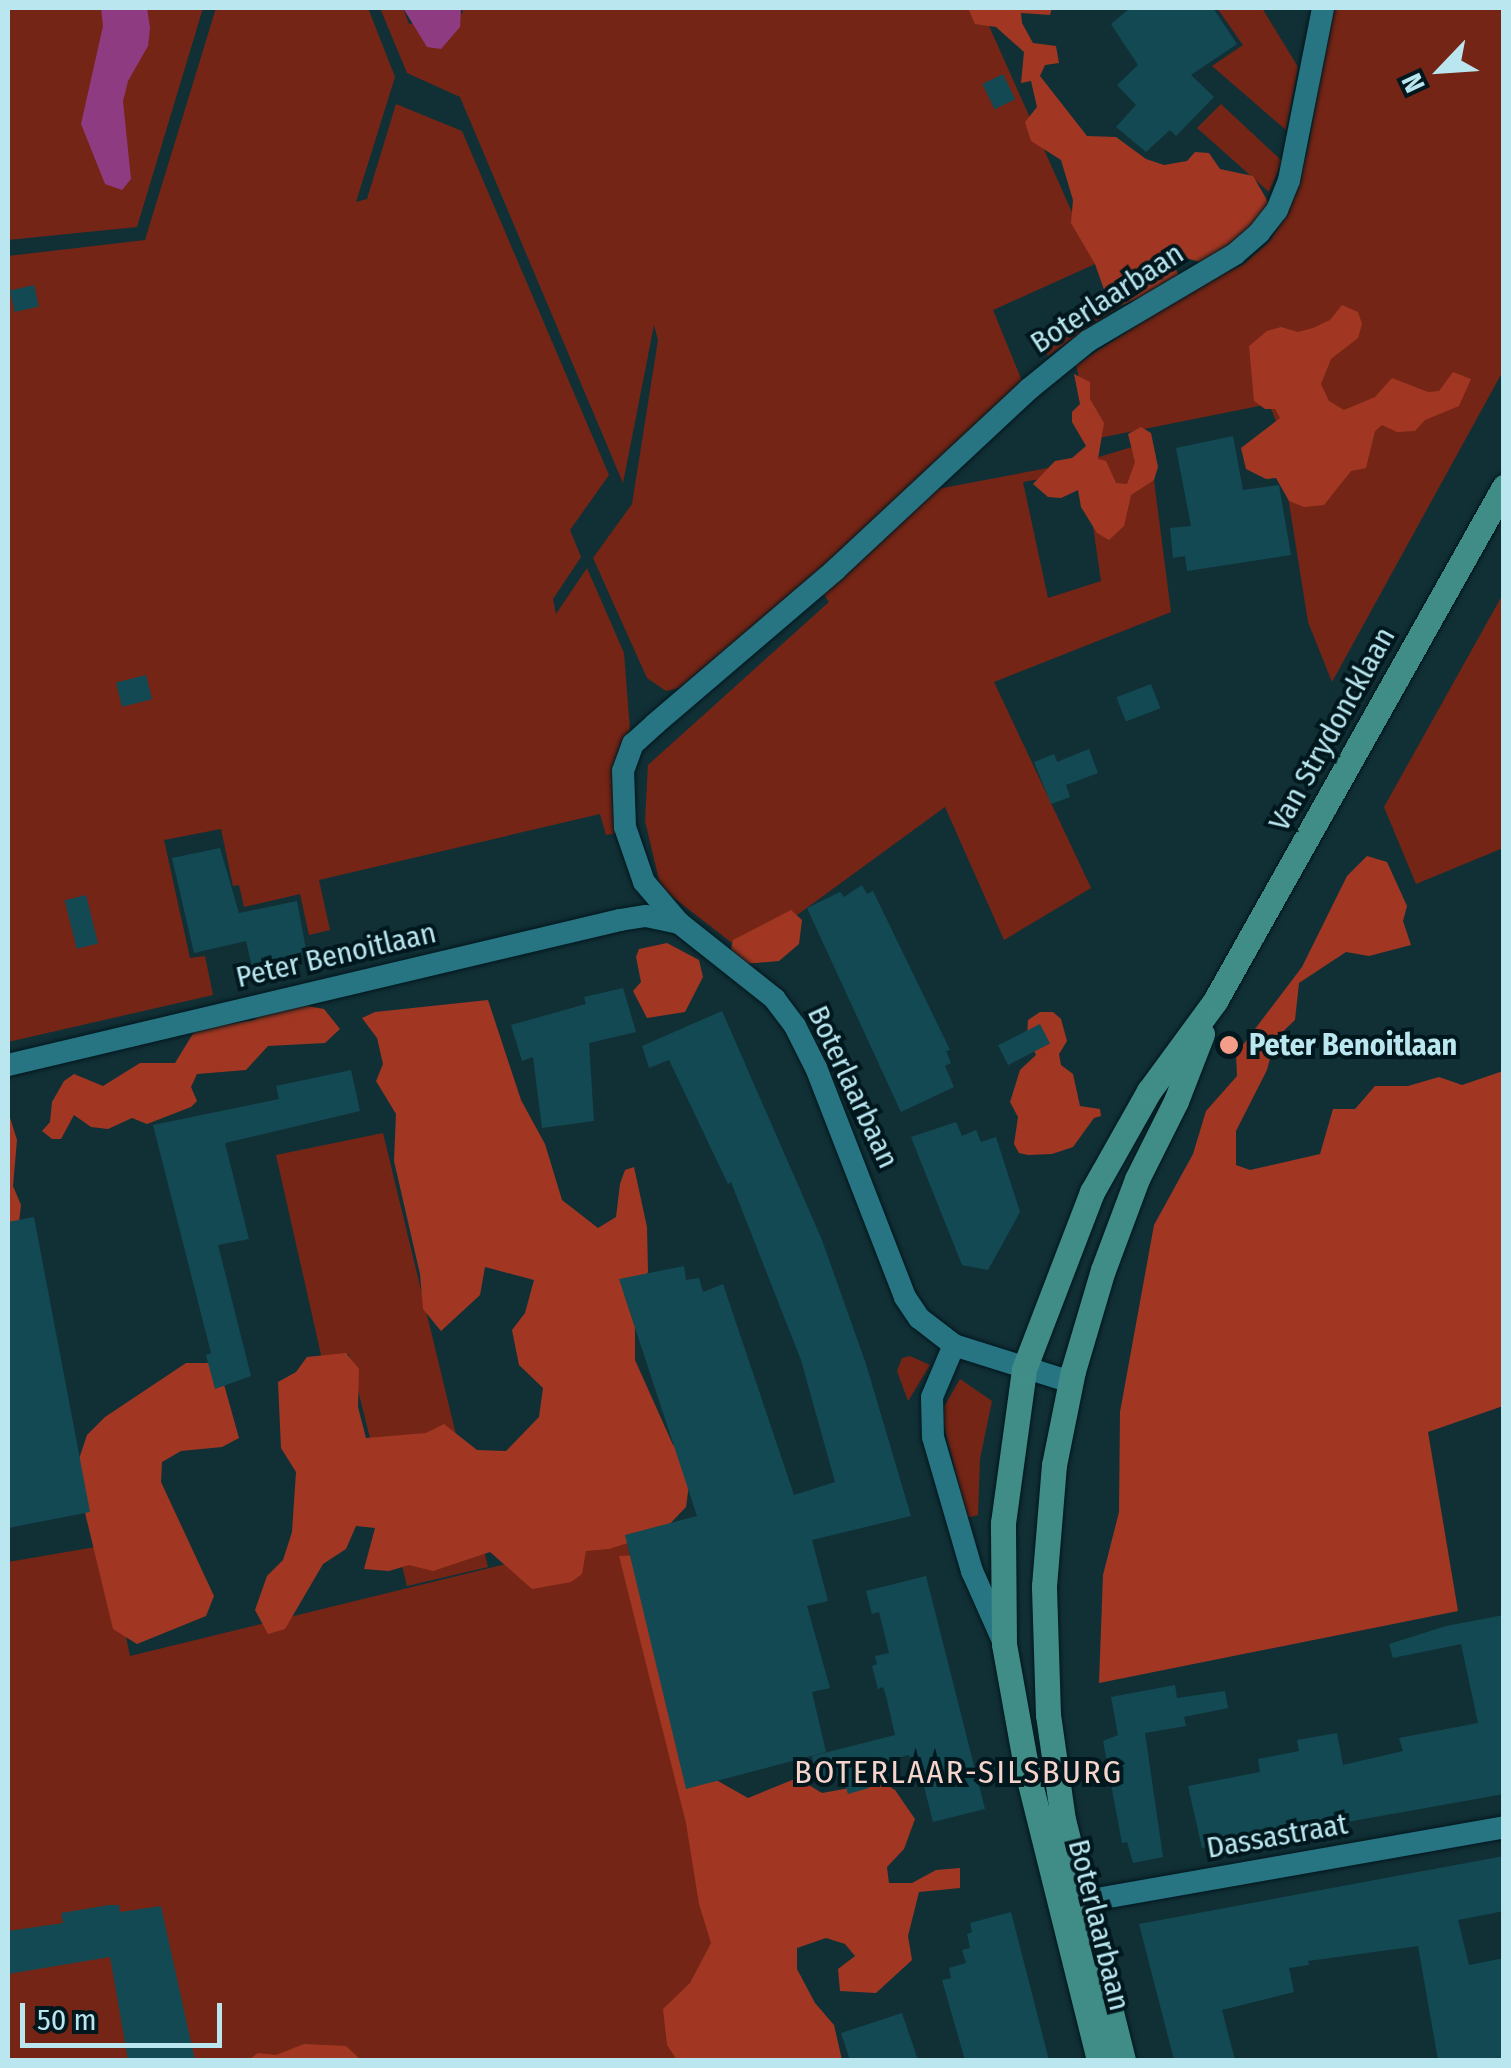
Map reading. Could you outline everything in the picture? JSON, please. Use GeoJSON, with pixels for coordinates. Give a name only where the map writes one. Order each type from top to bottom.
{"type":"FeatureCollection","features":[{"type":"Feature","properties":{"kind":"main road","name":"Van Strydoncklaan"},"geometry":{"type":"LineString","coordinates":[[1024,1369],[1092,1192],[1149,1091],[1215,1002],[1504,487]]}},
{"type":"Feature","properties":{"kind":"main road","name":"Van Strydoncklaan"},"geometry":{"type":"LineString","coordinates":[[1071,1382],[1102,1270],[1137,1178],[1176,1102],[1215,1002]]}},
{"type":"Feature","properties":{"kind":"main road","name":"Boterlaarbaan"},"geometry":{"type":"LineString","coordinates":[[1024,1369],[1004,1523],[1004,1644],[1015,1720],[1123,2060]]}},
{"type":"Feature","properties":{"kind":"main road","name":"Boterlaarbaan"},"geometry":{"type":"LineString","coordinates":[[1071,1382],[1054,1465],[1044,1586],[1048,1715],[1072,1903],[1100,2060]]}},
{"type":"Feature","properties":{"kind":"street","name":"Boterlaarbaan"},"geometry":{"type":"LineString","coordinates":[[1024,1369],[954,1345],[919,1318],[906,1296],[816,1068],[795,1026],[752,978],[680,923],[644,882],[625,827],[623,771],[633,744],[835,570],[1029,389],[1088,342],[1235,254],[1259,233],[1278,210],[1289,180],[1324,8]]}},
{"type":"Feature","properties":{"kind":"street","name":"Peter Benoitlaan"},"geometry":{"type":"LineString","coordinates":[[8,1065],[620,920],[646,916],[680,923]]}},
{"type":"Feature","properties":{"kind":"street"},"geometry":{"type":"LineString","coordinates":[[954,1345],[932,1397],[933,1437],[972,1572],[1004,1644]]}},
{"type":"Feature","properties":{"kind":"street"},"geometry":{"type":"LineString","coordinates":[[1024,1369],[1071,1382]]}},
{"type":"Feature","properties":{"kind":"street","name":"Dassastraat"},"geometry":{"type":"LineString","coordinates":[[1072,1903],[1504,1827]]}},
{"type":"Feature","properties":{"kind":"shaded area"},"geometry":{"type":"Polygon","coordinates":[[[8,8],[203,8],[137,227],[8,240],[8,8]]]}},
{"type":"Feature","properties":{"kind":"shaded area"},"geometry":{"type":"Polygon","coordinates":[[[101,8],[147,8],[150,28],[148,46],[128,81],[123,101],[131,179],[122,190],[105,184],[81,124],[103,26],[101,8]]]}},
{"type":"Feature","properties":{"kind":"shaded area"},"geometry":{"type":"Polygon","coordinates":[[[216,8],[368,8],[395,77],[356,202],[367,199],[396,104],[462,131],[609,475],[570,530],[581,557],[553,599],[556,614],[587,568],[624,653],[630,730],[619,748],[614,772],[617,833],[606,835],[600,814],[319,880],[330,930],[309,935],[300,894],[244,907],[239,885],[233,886],[221,829],[164,840],[190,958],[205,956],[213,995],[8,1042],[8,256],[145,240],[216,8]]]}},
{"type":"Feature","properties":{"kind":"shaded area"},"geometry":{"type":"Polygon","coordinates":[[[380,8],[403,8],[409,24],[463,13],[461,8],[981,8],[1095,264],[993,310],[1022,381],[825,566],[679,688],[666,691],[647,678],[593,558],[632,504],[658,340],[654,325],[623,483],[460,97],[407,73],[380,8]]]}},
{"type":"Feature","properties":{"kind":"shaded area"},"geometry":{"type":"Polygon","coordinates":[[[403,8],[461,8],[460,27],[441,49],[427,47],[403,8]]]}},
{"type":"Feature","properties":{"kind":"shaded area"},"geometry":{"type":"Polygon","coordinates":[[[968,8],[1052,8],[1050,15],[1021,13],[1022,23],[1033,43],[1056,46],[1059,63],[1045,65],[1040,76],[1087,136],[1116,137],[1146,159],[1164,165],[1187,161],[1195,152],[1209,153],[1220,169],[1253,176],[1277,217],[1203,263],[1186,258],[1176,248],[1170,257],[1181,280],[1120,306],[1107,298],[1095,264],[1071,223],[1073,200],[1061,160],[1031,141],[1025,122],[1037,107],[1031,81],[1021,83],[1024,52],[996,27],[975,24],[968,8]]]}},
{"type":"Feature","properties":{"kind":"shaded area"},"geometry":{"type":"Polygon","coordinates":[[[1217,8],[1262,8],[1298,67],[1286,130],[1212,66],[1243,45],[1217,8]]]}},
{"type":"Feature","properties":{"kind":"shaded area"},"geometry":{"type":"Polygon","coordinates":[[[1332,8],[1503,8],[1503,371],[1332,682],[1308,622],[1276,421],[1269,404],[1094,439],[1076,365],[1192,289],[1244,264],[1269,242],[1284,219],[1307,154],[1332,8]]]}},
{"type":"Feature","properties":{"kind":"shaded area"},"geometry":{"type":"Polygon","coordinates":[[[1221,104],[1282,161],[1269,192],[1197,128],[1221,104]]]}},
{"type":"Feature","properties":{"kind":"shaded area"},"geometry":{"type":"Polygon","coordinates":[[[1107,298],[1120,306],[1048,356],[1042,346],[1107,298]]]}},
{"type":"Feature","properties":{"kind":"shaded area"},"geometry":{"type":"Polygon","coordinates":[[[1342,305],[1358,312],[1362,324],[1358,338],[1331,359],[1321,384],[1329,401],[1344,410],[1375,397],[1392,378],[1428,392],[1439,391],[1453,372],[1471,379],[1459,406],[1425,420],[1415,431],[1397,432],[1382,425],[1375,431],[1366,468],[1351,471],[1324,505],[1304,507],[1289,501],[1276,478],[1266,479],[1246,469],[1241,448],[1280,418],[1275,409],[1265,409],[1254,401],[1249,346],[1267,331],[1281,327],[1298,332],[1313,328],[1330,320],[1342,305]]]}},
{"type":"Feature","properties":{"kind":"shaded area"},"geometry":{"type":"Polygon","coordinates":[[[1074,374],[1090,382],[1090,399],[1104,423],[1098,459],[1106,461],[1116,483],[1127,484],[1135,462],[1128,434],[1141,427],[1151,433],[1158,467],[1154,480],[1131,495],[1124,526],[1109,540],[1097,533],[1081,507],[1078,490],[1061,498],[1048,497],[1033,484],[1055,461],[1072,458],[1086,446],[1072,422],[1072,412],[1080,404],[1074,374]]]}},
{"type":"Feature","properties":{"kind":"shaded area"},"geometry":{"type":"Polygon","coordinates":[[[1149,442],[1171,612],[994,682],[1091,888],[1004,940],[945,807],[745,953],[661,888],[645,821],[648,765],[829,602],[823,593],[927,491],[1085,461],[1149,442]],[[1085,471],[1023,482],[1048,598],[1101,581],[1085,471]]]}},
{"type":"Feature","properties":{"kind":"shaded area"},"geometry":{"type":"Polygon","coordinates":[[[1503,594],[1503,848],[1416,884],[1384,807],[1503,594]]]}},
{"type":"Feature","properties":{"kind":"shaded area"},"geometry":{"type":"Polygon","coordinates":[[[1367,856],[1387,862],[1407,906],[1403,921],[1411,945],[1369,956],[1346,952],[1299,983],[1295,1020],[1275,1039],[1267,1070],[1236,1131],[1236,1165],[1250,1170],[1320,1154],[1333,1109],[1355,1109],[1375,1086],[1408,1086],[1439,1077],[1462,1085],[1503,1071],[1503,1406],[1428,1432],[1458,1611],[1099,1683],[1103,1575],[1119,1512],[1120,1412],[1154,1225],[1193,1154],[1206,1111],[1237,1076],[1236,1054],[1302,967],[1347,876],[1367,856]]]}},
{"type":"Feature","properties":{"kind":"shaded area"},"geometry":{"type":"Polygon","coordinates":[[[791,910],[802,920],[799,944],[779,961],[744,964],[731,949],[733,940],[791,910]]]}},
{"type":"Feature","properties":{"kind":"shaded area"},"geometry":{"type":"Polygon","coordinates":[[[667,943],[699,960],[703,977],[685,1012],[647,1018],[633,991],[641,982],[636,957],[639,949],[667,943]]]}},
{"type":"Feature","properties":{"kind":"shaded area"},"geometry":{"type":"Polygon","coordinates":[[[488,1000],[521,1100],[545,1144],[562,1200],[598,1228],[616,1217],[625,1170],[634,1167],[647,1227],[648,1272],[639,1290],[624,1294],[635,1327],[635,1360],[673,1445],[681,1448],[691,1470],[686,1507],[662,1532],[609,1549],[586,1551],[582,1574],[571,1582],[532,1589],[490,1552],[433,1571],[409,1565],[389,1571],[364,1569],[375,1528],[356,1526],[346,1549],[323,1564],[285,1629],[268,1634],[255,1610],[267,1576],[283,1560],[292,1532],[296,1472],[281,1448],[278,1382],[296,1372],[307,1357],[346,1353],[359,1369],[358,1407],[366,1438],[426,1433],[444,1424],[477,1450],[506,1451],[539,1417],[543,1388],[519,1365],[512,1330],[525,1313],[534,1280],[485,1267],[480,1295],[441,1331],[423,1309],[420,1274],[394,1161],[396,1114],[376,1081],[383,1064],[377,1038],[362,1018],[375,1012],[488,1000]]]}},
{"type":"Feature","properties":{"kind":"shaded area"},"geometry":{"type":"Polygon","coordinates":[[[271,1007],[324,1009],[340,1029],[325,1043],[268,1046],[246,1070],[197,1074],[191,1087],[197,1101],[191,1107],[147,1124],[132,1118],[108,1129],[91,1127],[74,1115],[61,1139],[52,1139],[42,1131],[50,1122],[52,1102],[64,1081],[74,1074],[103,1086],[140,1063],[175,1063],[194,1032],[204,1028],[254,1020],[271,1007]]]}},
{"type":"Feature","properties":{"kind":"shaded area"},"geometry":{"type":"Polygon","coordinates":[[[1040,1012],[1053,1012],[1061,1019],[1067,1041],[1059,1054],[1061,1065],[1073,1074],[1080,1106],[1100,1109],[1101,1116],[1094,1118],[1073,1147],[1052,1154],[1028,1155],[1019,1153],[1014,1144],[1018,1117],[1010,1102],[1020,1070],[1036,1055],[1027,1036],[1028,1020],[1040,1012]]]}},
{"type":"Feature","properties":{"kind":"shaded area"},"geometry":{"type":"Polygon","coordinates":[[[8,1111],[17,1140],[13,1186],[21,1205],[19,1222],[8,1237],[8,1111]]]}},
{"type":"Feature","properties":{"kind":"shaded area"},"geometry":{"type":"Polygon","coordinates":[[[383,1133],[488,1567],[407,1586],[349,1354],[322,1359],[276,1155],[383,1133]]]}},
{"type":"Feature","properties":{"kind":"shaded area"},"geometry":{"type":"Polygon","coordinates":[[[910,1356],[930,1365],[908,1401],[897,1371],[902,1358],[910,1356]]]}},
{"type":"Feature","properties":{"kind":"shaded area"},"geometry":{"type":"Polygon","coordinates":[[[186,1363],[218,1363],[239,1438],[222,1447],[181,1451],[162,1462],[161,1482],[214,1596],[206,1616],[137,1644],[113,1629],[75,1471],[87,1435],[105,1417],[186,1363]]]}},
{"type":"Feature","properties":{"kind":"shaded area"},"geometry":{"type":"Polygon","coordinates":[[[960,1379],[992,1401],[980,1459],[978,1515],[967,1518],[943,1421],[944,1407],[960,1379]]]}},
{"type":"Feature","properties":{"kind":"shaded area"},"geometry":{"type":"Polygon","coordinates":[[[625,1535],[726,1954],[747,2060],[361,2060],[356,2056],[338,2060],[8,2060],[8,1562],[107,1545],[130,1656],[625,1535]]]}},
{"type":"Feature","properties":{"kind":"shaded area"},"geometry":{"type":"Polygon","coordinates":[[[641,1555],[695,1768],[748,1798],[797,1778],[822,1793],[882,1782],[895,1790],[915,1819],[904,1849],[887,1867],[889,1883],[912,1883],[936,1870],[960,1868],[960,1888],[919,1892],[908,1936],[912,1960],[876,1993],[840,1991],[838,1969],[855,1956],[845,1944],[826,1938],[797,1948],[797,1969],[815,2003],[834,2025],[842,2060],[677,2060],[667,2045],[663,2009],[690,1983],[711,1943],[699,1904],[686,1823],[619,1556],[641,1555]]]}},
{"type":"Feature","properties":{"kind":"shaded area"},"geometry":{"type":"Polygon","coordinates":[[[304,2044],[346,2046],[361,2060],[248,2060],[258,2053],[276,2055],[304,2044]]]}},
{"type":"Feature","properties":{"kind":"building"},"geometry":{"type":"Polygon","coordinates":[[[1130,8],[1213,8],[1237,44],[1191,75],[1214,97],[1176,136],[1170,130],[1146,152],[1116,127],[1136,105],[1117,85],[1138,65],[1111,24],[1130,8]]]}},
{"type":"Feature","properties":{"kind":"building"},"geometry":{"type":"Polygon","coordinates":[[[1003,74],[1015,99],[995,109],[982,84],[1003,74]]]}},
{"type":"Feature","properties":{"kind":"building"},"geometry":{"type":"Polygon","coordinates":[[[34,285],[39,306],[15,312],[10,291],[34,285]]]}},
{"type":"Feature","properties":{"kind":"building"},"geometry":{"type":"Polygon","coordinates":[[[1233,436],[1243,490],[1279,485],[1291,555],[1187,571],[1185,556],[1173,558],[1170,528],[1191,526],[1176,448],[1233,436]]]}},
{"type":"Feature","properties":{"kind":"building"},"geometry":{"type":"Polygon","coordinates":[[[146,675],[152,699],[122,707],[116,682],[146,675]]]}},
{"type":"Feature","properties":{"kind":"building"},"geometry":{"type":"Polygon","coordinates":[[[1151,684],[1160,708],[1126,722],[1116,697],[1151,684]]]}},
{"type":"Feature","properties":{"kind":"building"},"geometry":{"type":"Polygon","coordinates":[[[1089,749],[1098,773],[1066,785],[1070,797],[1051,804],[1034,762],[1054,754],[1057,762],[1089,749]]]}},
{"type":"Feature","properties":{"kind":"building"},"geometry":{"type":"Polygon","coordinates":[[[220,848],[239,913],[297,901],[307,955],[252,967],[246,941],[194,953],[172,858],[220,848]]]}},
{"type":"Feature","properties":{"kind":"building"},"geometry":{"type":"Polygon","coordinates":[[[862,885],[867,894],[873,891],[950,1050],[946,1051],[951,1063],[945,1066],[954,1087],[901,1112],[807,908],[840,892],[844,897],[862,885]]]}},
{"type":"Feature","properties":{"kind":"building"},"geometry":{"type":"Polygon","coordinates":[[[86,895],[98,944],[77,949],[65,900],[86,895]]]}},
{"type":"Feature","properties":{"kind":"building"},"geometry":{"type":"Polygon","coordinates":[[[623,988],[636,1032],[589,1043],[594,1121],[542,1128],[533,1057],[522,1061],[511,1025],[586,1004],[584,997],[623,988]]]}},
{"type":"Feature","properties":{"kind":"building"},"geometry":{"type":"Polygon","coordinates":[[[722,1011],[822,1240],[866,1364],[911,1516],[812,1540],[828,1601],[807,1606],[830,1688],[812,1692],[826,1752],[686,1789],[625,1535],[697,1516],[619,1279],[684,1266],[686,1280],[699,1278],[703,1292],[723,1284],[794,1495],[835,1482],[801,1360],[731,1182],[728,1184],[669,1060],[649,1068],[642,1046],[722,1011]]]}},
{"type":"Feature","properties":{"kind":"building"},"geometry":{"type":"Polygon","coordinates":[[[1040,1024],[1050,1044],[1008,1065],[998,1045],[1040,1024]]]}},
{"type":"Feature","properties":{"kind":"building"},"geometry":{"type":"Polygon","coordinates":[[[351,1070],[360,1111],[225,1143],[249,1239],[218,1245],[251,1376],[215,1389],[206,1355],[211,1353],[153,1125],[279,1099],[276,1086],[351,1070]]]}},
{"type":"Feature","properties":{"kind":"building"},"geometry":{"type":"Polygon","coordinates":[[[956,1122],[962,1136],[976,1130],[981,1142],[996,1137],[1020,1212],[988,1270],[962,1265],[911,1137],[956,1122]]]}},
{"type":"Feature","properties":{"kind":"building"},"geometry":{"type":"Polygon","coordinates":[[[34,1217],[90,1512],[8,1528],[8,1222],[34,1217]]]}},
{"type":"Feature","properties":{"kind":"building"},"geometry":{"type":"Polygon","coordinates":[[[926,1576],[985,1809],[933,1822],[918,1763],[912,1765],[909,1755],[863,1767],[869,1788],[848,1794],[842,1775],[817,1781],[812,1756],[895,1735],[883,1687],[878,1689],[872,1666],[877,1664],[875,1656],[889,1653],[879,1612],[872,1614],[866,1591],[926,1576]]]}},
{"type":"Feature","properties":{"kind":"building"},"geometry":{"type":"Polygon","coordinates":[[[1504,1615],[1504,1794],[1202,1848],[1188,1786],[1260,1772],[1258,1759],[1299,1751],[1297,1740],[1337,1733],[1343,1765],[1403,1751],[1399,1738],[1478,1723],[1461,1644],[1393,1658],[1389,1644],[1446,1626],[1504,1615]]]}},
{"type":"Feature","properties":{"kind":"building"},"geometry":{"type":"Polygon","coordinates":[[[1175,1685],[1177,1698],[1225,1691],[1228,1708],[1184,1717],[1186,1726],[1145,1733],[1163,1857],[1133,1863],[1127,1842],[1122,1843],[1103,1741],[1118,1735],[1111,1697],[1175,1685]]]}},
{"type":"Feature","properties":{"kind":"building"},"geometry":{"type":"Polygon","coordinates":[[[1504,1856],[1504,1911],[1458,1920],[1469,1965],[1504,1958],[1504,2060],[1438,2060],[1418,1946],[1308,1961],[1309,1965],[1289,1968],[1294,1992],[1222,2010],[1235,2060],[1174,2060],[1139,1924],[1504,1856]]]}},
{"type":"Feature","properties":{"kind":"building"},"geometry":{"type":"Polygon","coordinates":[[[119,1905],[120,1912],[161,1906],[195,2060],[128,2060],[110,1957],[8,1974],[8,1931],[63,1923],[61,1913],[119,1905]]]}},
{"type":"Feature","properties":{"kind":"building"},"geometry":{"type":"Polygon","coordinates":[[[1011,1912],[1049,2060],[965,2060],[942,1980],[951,1978],[949,1968],[966,1963],[962,1950],[970,1948],[970,1923],[1011,1912]]]}},
{"type":"Feature","properties":{"kind":"building"},"geometry":{"type":"Polygon","coordinates":[[[902,2013],[918,2060],[850,2060],[841,2033],[902,2013]]]}},
{"type":"Feature","properties":{"kind":"place","name":"Peter Benoitlaan"},"geometry":{"type":"Point","coordinates":[1229,1045]}},
{"type":"Feature","properties":{"kind":"district","name":"BOTERLAAR-SILSBURG"},"geometry":{"type":"Point","coordinates":[959,1772]}}]}
